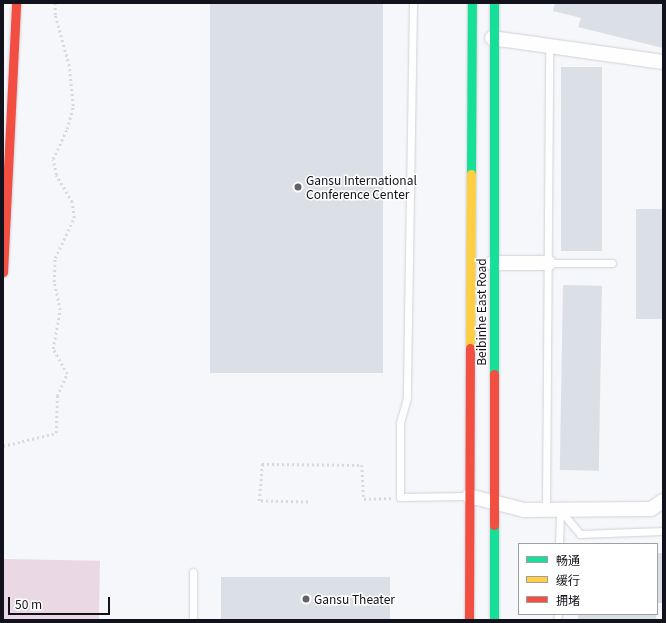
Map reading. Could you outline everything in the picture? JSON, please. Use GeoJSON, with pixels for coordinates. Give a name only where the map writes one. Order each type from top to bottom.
{"type":"FeatureCollection","features":[{"type":"Feature","properties":{"kind":"main road"},"geometry":{"type":"LineString","coordinates":[[3,272],[16,3]]}},
{"type":"Feature","properties":{"kind":"main road","name":"Beibinhe East Road"},"geometry":{"type":"LineString","coordinates":[[469,620],[472,3]]}},
{"type":"Feature","properties":{"kind":"main road","name":"Beibinhe East Road"},"geometry":{"type":"LineString","coordinates":[[494,3],[492,38],[494,620]]}},
{"type":"Feature","properties":{"kind":"street"},"geometry":{"type":"LineString","coordinates":[[492,38],[663,62]]}},
{"type":"Feature","properties":{"kind":"street"},"geometry":{"type":"LineString","coordinates":[[493,264],[549,263]]}},
{"type":"Feature","properties":{"kind":"street"},"geometry":{"type":"LineString","coordinates":[[469,496],[494,501],[524,510],[651,509],[663,501]]}},
{"type":"Feature","properties":{"kind":"lane"},"geometry":{"type":"LineString","coordinates":[[413,3],[407,398],[400,422],[400,497],[469,496]]}},
{"type":"Feature","properties":{"kind":"lane"},"geometry":{"type":"LineString","coordinates":[[549,46],[549,263],[553,510],[559,543]]}},
{"type":"Feature","properties":{"kind":"lane"},"geometry":{"type":"LineString","coordinates":[[549,263],[612,263]]}},
{"type":"Feature","properties":{"kind":"lane"},"geometry":{"type":"LineString","coordinates":[[553,510],[580,534],[663,531]]}},
{"type":"Feature","properties":{"kind":"lane"},"geometry":{"type":"LineString","coordinates":[[193,572],[193,620]]}},
{"type":"Feature","properties":{"kind":"path"},"geometry":{"type":"LineString","coordinates":[[3,446],[56,433],[57,396],[67,374],[53,349],[60,310],[54,282],[55,258],[74,218],[72,202],[56,175],[53,159],[67,129],[73,106],[69,66],[57,22],[55,3]]}},
{"type":"Feature","properties":{"kind":"path"},"geometry":{"type":"LineString","coordinates":[[308,502],[259,501],[262,464],[362,465],[364,499],[400,497]]}},
{"type":"Feature","properties":{"kind":"shaded area"},"geometry":{"type":"Polygon","coordinates":[[[4,559],[100,561],[99,620],[3,620],[4,559]]]}},
{"type":"Feature","properties":{"kind":"building","name":"Gansu International Conference Center"},"geometry":{"type":"Polygon","coordinates":[[[210,3],[383,3],[383,373],[210,373],[210,3]]]}},
{"type":"Feature","properties":{"kind":"building"},"geometry":{"type":"Polygon","coordinates":[[[555,3],[663,3],[663,48],[578,27],[581,18],[553,11],[555,3]]]}},
{"type":"Feature","properties":{"kind":"building"},"geometry":{"type":"Polygon","coordinates":[[[561,67],[602,67],[602,251],[561,251],[561,67]]]}},
{"type":"Feature","properties":{"kind":"building"},"geometry":{"type":"Polygon","coordinates":[[[636,209],[663,209],[663,319],[636,319],[636,209]]]}},
{"type":"Feature","properties":{"kind":"building"},"geometry":{"type":"Polygon","coordinates":[[[563,285],[602,286],[599,471],[560,470],[563,285]]]}},
{"type":"Feature","properties":{"kind":"building"},"geometry":{"type":"Polygon","coordinates":[[[658,553],[663,553],[663,603],[658,603],[658,553]]]}},
{"type":"Feature","properties":{"kind":"building","name":"Gansu Theater"},"geometry":{"type":"Polygon","coordinates":[[[221,577],[390,577],[390,620],[221,620],[221,577]]]}},
{"type":"Feature","properties":{"kind":"building"},"geometry":{"type":"Polygon","coordinates":[[[578,615],[656,615],[656,620],[578,620],[578,615]]]}},
{"type":"Feature","properties":{"kind":"traffic: fast"},"geometry":{"type":"LineString","coordinates":[[471,174],[472,3]]}},
{"type":"Feature","properties":{"kind":"traffic: fast"},"geometry":{"type":"LineString","coordinates":[[494,3],[494,374]]}},
{"type":"Feature","properties":{"kind":"traffic: fast"},"geometry":{"type":"LineString","coordinates":[[494,525],[494,620]]}},
{"type":"Feature","properties":{"kind":"traffic: slow"},"geometry":{"type":"LineString","coordinates":[[470,348],[471,174]]}},
{"type":"Feature","properties":{"kind":"traffic: jam"},"geometry":{"type":"LineString","coordinates":[[3,272],[16,3]]}},
{"type":"Feature","properties":{"kind":"traffic: jam"},"geometry":{"type":"LineString","coordinates":[[469,620],[470,348]]}},
{"type":"Feature","properties":{"kind":"traffic: jam"},"geometry":{"type":"LineString","coordinates":[[494,374],[494,525]]}},
{"type":"Feature","properties":{"kind":"place","name":"Gansu International Conference Center"},"geometry":{"type":"Point","coordinates":[298,187]}},
{"type":"Feature","properties":{"kind":"place","name":"Gansu Theater"},"geometry":{"type":"Point","coordinates":[306,599]}}]}
